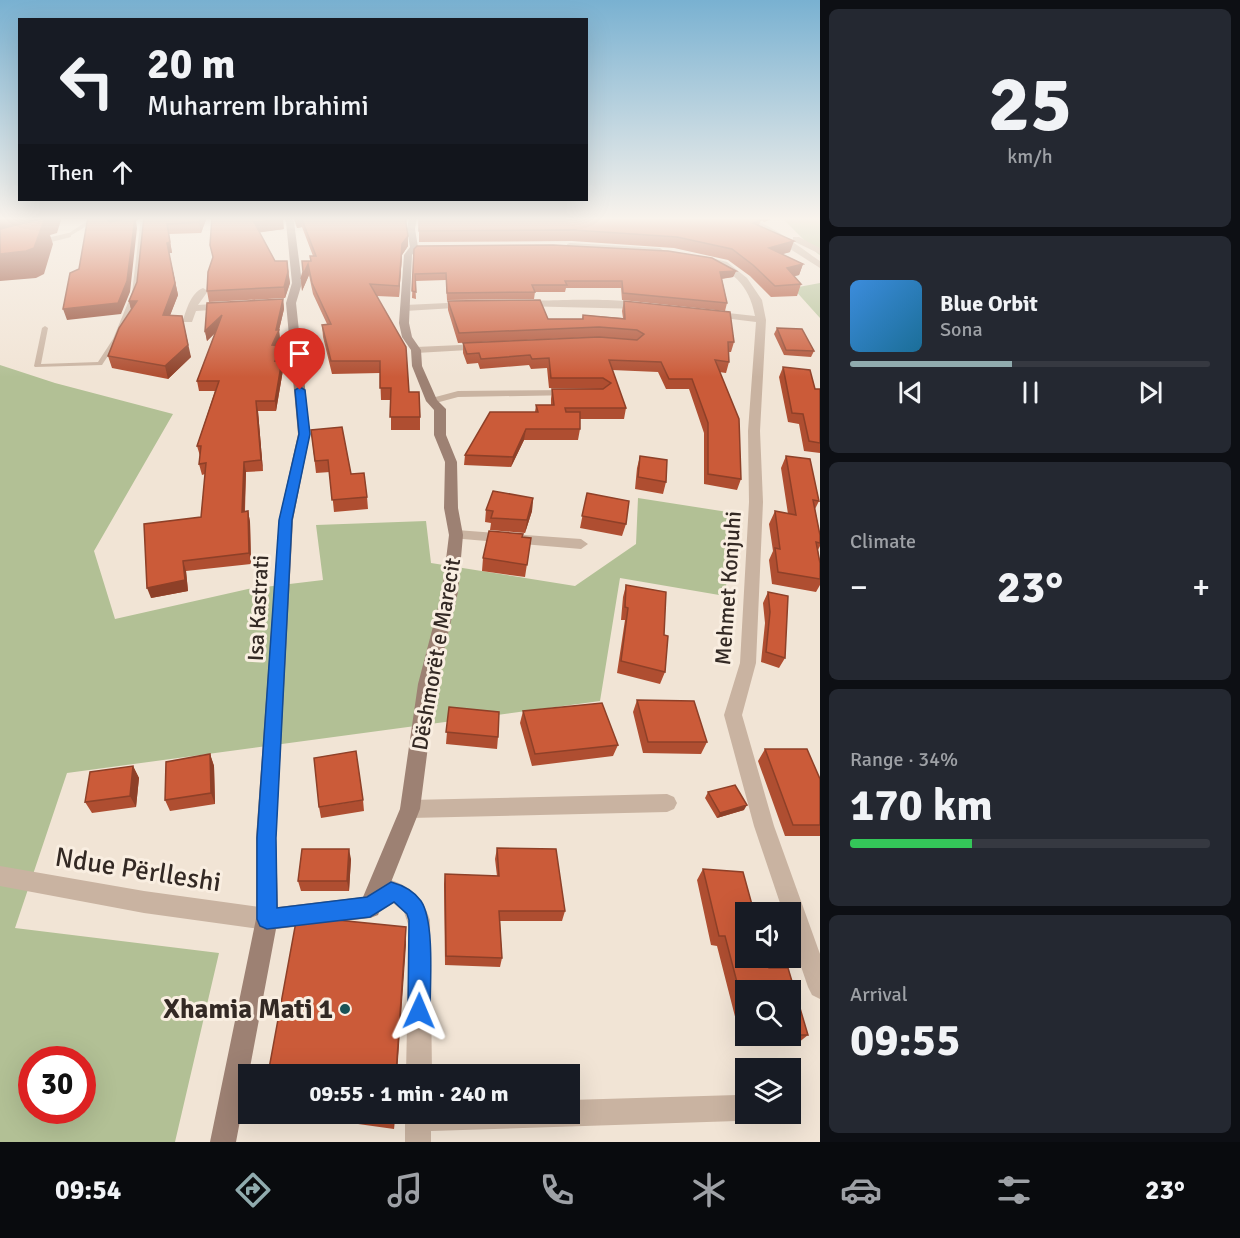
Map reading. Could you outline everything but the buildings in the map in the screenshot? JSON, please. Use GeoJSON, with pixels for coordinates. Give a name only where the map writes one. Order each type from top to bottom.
{"type":"FeatureCollection","features":[{"type":"Feature","properties":{"kind":"street","name":"Isa Kastrati"},"geometry":{"type":"LineString","coordinates":[[223,1142],[267,919],[266,838],[286,520],[304,434],[285,303],[297,283],[296,270]]}},
{"type":"Feature","properties":{"kind":"street","name":"Dëshmorët e Marecit"},"geometry":{"type":"LineString","coordinates":[[370,907],[410,809],[427,684],[450,592],[456,535],[451,508],[451,462],[440,435],[440,409],[432,401],[417,366],[416,350],[406,337],[404,323],[407,270]]}},
{"type":"Feature","properties":{"kind":"street","name":"Mehmet Konjuhi"},"geometry":{"type":"LineString","coordinates":[[732,270],[744,280],[757,300],[761,320],[754,431],[756,502],[748,663],[733,715],[764,826],[820,987]]}},
{"type":"Feature","properties":{"kind":"street"},"geometry":{"type":"LineString","coordinates":[[188,320],[192,308],[203,291]]}},
{"type":"Feature","properties":{"kind":"street"},"geometry":{"type":"LineString","coordinates":[[506,305],[610,304],[650,307]]}},
{"type":"Feature","properties":{"kind":"street"},"geometry":{"type":"LineString","coordinates":[[405,308],[476,305]]}},
{"type":"Feature","properties":{"kind":"street"},"geometry":{"type":"LineString","coordinates":[[192,308],[236,306]]}},
{"type":"Feature","properties":{"kind":"street"},"geometry":{"type":"LineString","coordinates":[[696,313],[761,320]]}},
{"type":"Feature","properties":{"kind":"street"},"geometry":{"type":"LineString","coordinates":[[416,350],[495,347]]}},
{"type":"Feature","properties":{"kind":"street"},"geometry":{"type":"LineString","coordinates":[[432,401],[467,393],[590,394]]}},
{"type":"Feature","properties":{"kind":"street","name":"Dëshmorët e Marecit"},"geometry":{"type":"LineString","coordinates":[[456,535],[581,544]]}},
{"type":"Feature","properties":{"kind":"street"},"geometry":{"type":"LineString","coordinates":[[410,809],[667,803]]}},
{"type":"Feature","properties":{"kind":"street","name":"Ndue Përlleshi"},"geometry":{"type":"LineString","coordinates":[[0,876],[144,902],[267,919]]}},
{"type":"Feature","properties":{"kind":"street"},"geometry":{"type":"LineString","coordinates":[[267,919],[370,907],[391,891],[405,898],[418,914],[420,927],[419,1064]]}},
{"type":"Feature","properties":{"kind":"street"},"geometry":{"type":"LineString","coordinates":[[580,1116],[735,1108]]}},
{"type":"Feature","properties":{"kind":"lane"},"geometry":{"type":"LineString","coordinates":[[45,328],[38,366],[100,364],[116,339],[135,293],[137,270]]}},
{"type":"Feature","properties":{"kind":"green space"},"geometry":{"type":"Polygon","coordinates":[[[820,283],[820,318],[793,288],[820,283]]]}},
{"type":"Feature","properties":{"kind":"green space"},"geometry":{"type":"Polygon","coordinates":[[[0,365],[55,383],[173,414],[94,551],[115,619],[248,589],[323,580],[316,525],[426,521],[431,563],[575,586],[636,544],[638,498],[734,513],[725,596],[620,578],[600,701],[67,773],[15,928],[219,953],[175,1142],[0,1142],[0,365]]]}},
{"type":"Feature","properties":{"kind":"place","name":"Xhamia Mati 1"},"geometry":{"type":"Point","coordinates":[345,1009]}},
{"type":"Feature","properties":{"kind":"route"},"geometry":{"type":"LineString","coordinates":[[300,390],[304,434],[286,520],[266,838],[267,919],[370,907],[391,891],[399,894],[418,914],[420,927],[419,1011]]}}]}
